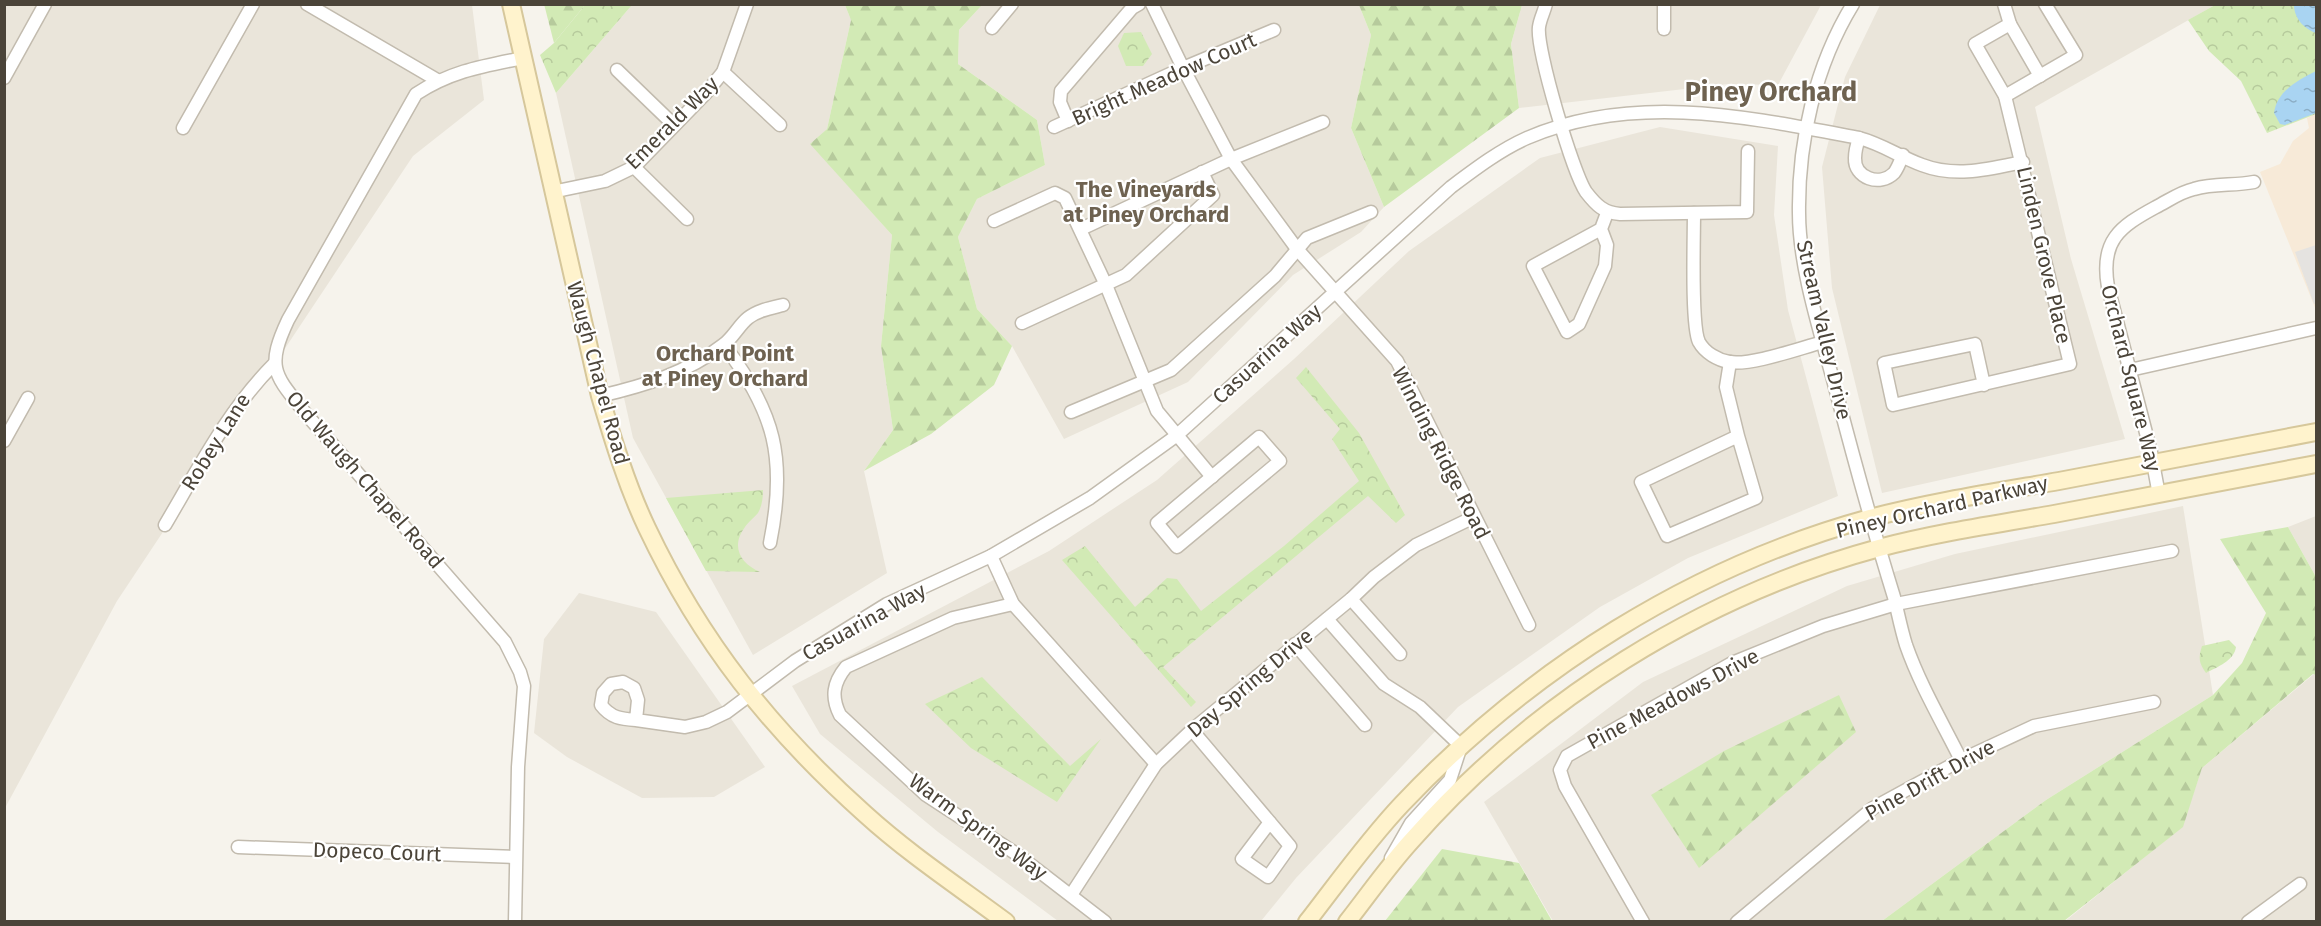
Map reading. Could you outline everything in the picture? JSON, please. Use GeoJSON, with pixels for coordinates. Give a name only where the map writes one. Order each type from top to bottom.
{"type":"FeatureCollection","features":[{"type":"Feature","properties":{"kind":"street"},"geometry":{"type":"LineString","coordinates":[[4,78],[8,62],[45,4]]}},
{"type":"Feature","properties":{"kind":"street"},"geometry":{"type":"LineString","coordinates":[[183,128],[253,4]]}},
{"type":"Feature","properties":{"kind":"street"},"geometry":{"type":"LineString","coordinates":[[307,4],[437,80]]}},
{"type":"Feature","properties":{"kind":"street","name":"Waugh Chapel Road"},"geometry":{"type":"LineString","coordinates":[[511,4],[600,396],[619,459],[646,527],[690,610],[749,696],[800,754],[867,816],[1006,921]]}},
{"type":"Feature","properties":{"kind":"street","name":"Emerald Way"},"geometry":{"type":"LineString","coordinates":[[552,192],[605,181],[634,167],[723,72],[747,4]]}},
{"type":"Feature","properties":{"kind":"street"},"geometry":{"type":"LineString","coordinates":[[993,28],[1012,4]]}},
{"type":"Feature","properties":{"kind":"street"},"geometry":{"type":"LineString","coordinates":[[1068,121],[1060,102],[1061,91],[1132,8],[1139,4]]}},
{"type":"Feature","properties":{"kind":"street","name":"Winding Ridge Road"},"geometry":{"type":"LineString","coordinates":[[1152,4],[1183,68],[1232,159],[1297,249],[1397,361],[1529,625]]}},
{"type":"Feature","properties":{"kind":"street"},"geometry":{"type":"LineString","coordinates":[[1546,4],[1539,28],[1544,63],[1561,126],[1584,190],[1607,213],[1747,212],[1748,151]]}},
{"type":"Feature","properties":{"kind":"street"},"geometry":{"type":"LineString","coordinates":[[1664,4],[1664,29]]}},
{"type":"Feature","properties":{"kind":"street","name":"Stream Valley Drive"},"geometry":{"type":"LineString","coordinates":[[1853,4],[1842,22],[1823,65],[1806,128],[1800,162],[1799,216],[1807,278],[1870,518],[1906,644],[1922,683],[1961,760]]}},
{"type":"Feature","properties":{"kind":"street"},"geometry":{"type":"LineString","coordinates":[[2004,4],[2010,24],[2040,76]]}},
{"type":"Feature","properties":{"kind":"street"},"geometry":{"type":"LineString","coordinates":[[2005,96],[2076,55],[2045,4]]}},
{"type":"Feature","properties":{"kind":"street","name":"Linden Grove Place"},"geometry":{"type":"LineString","coordinates":[[1984,385],[1975,344],[1884,363],[1893,405],[1984,385],[2070,364],[2023,162],[2005,96],[1975,44],[2010,24]]}},
{"type":"Feature","properties":{"kind":"street","name":"Bright Meadow Court"},"geometry":{"type":"LineString","coordinates":[[1054,127],[1183,68],[1274,30]]}},
{"type":"Feature","properties":{"kind":"street"},"geometry":{"type":"LineString","coordinates":[[274,363],[279,340],[288,320],[416,94],[437,80],[468,68],[523,58]]}},
{"type":"Feature","properties":{"kind":"street"},"geometry":{"type":"LineString","coordinates":[[617,70],[674,125]]}},
{"type":"Feature","properties":{"kind":"street"},"geometry":{"type":"LineString","coordinates":[[723,72],[780,125]]}},
{"type":"Feature","properties":{"kind":"street","name":"Casuarina Way"},"geometry":{"type":"LineString","coordinates":[[636,720],[685,727],[706,722],[727,712],[795,661],[886,604],[991,556],[1090,498],[1176,436],[1451,187],[1487,161],[1526,138],[1561,126],[1612,114],[1663,110],[1718,114],[1859,138]]}},
{"type":"Feature","properties":{"kind":"street"},"geometry":{"type":"LineString","coordinates":[[1081,230],[1202,172],[1323,122]]}},
{"type":"Feature","properties":{"kind":"street"},"geometry":{"type":"LineString","coordinates":[[1903,155],[1896,171],[1887,178],[1876,180],[1864,177],[1857,169],[1854,159],[1859,138],[1876,142],[1903,155],[1922,165],[1949,172],[1972,172],[2023,162]]}},
{"type":"Feature","properties":{"kind":"street"},"geometry":{"type":"LineString","coordinates":[[634,167],[687,219]]}},
{"type":"Feature","properties":{"kind":"street"},"geometry":{"type":"LineString","coordinates":[[1022,323],[1126,275],[1213,195],[1202,172]]}},
{"type":"Feature","properties":{"kind":"street","name":"Orchard Square Way"},"geometry":{"type":"LineString","coordinates":[[2159,495],[2154,463],[2106,273],[2106,258],[2115,236],[2128,222],[2193,189],[2254,182]]}},
{"type":"Feature","properties":{"kind":"street"},"geometry":{"type":"LineString","coordinates":[[994,221],[1055,193],[1065,198],[1106,285],[1146,380],[1156,411],[1212,477]]}},
{"type":"Feature","properties":{"kind":"street"},"geometry":{"type":"LineString","coordinates":[[1071,412],[1172,370],[1275,276],[1307,238],[1371,212]]}},
{"type":"Feature","properties":{"kind":"street"},"geometry":{"type":"LineString","coordinates":[[1601,228],[1607,245],[1605,266],[1579,324],[1567,332],[1533,266],[1601,228],[1607,213]]}},
{"type":"Feature","properties":{"kind":"street"},"geometry":{"type":"LineString","coordinates":[[1694,213],[1696,320],[1699,341],[1709,354],[1730,362],[1751,361],[1823,342]]}},
{"type":"Feature","properties":{"kind":"street"},"geometry":{"type":"LineString","coordinates":[[600,396],[641,386],[669,376],[724,345],[748,318],[765,309],[783,305]]}},
{"type":"Feature","properties":{"kind":"street"},"geometry":{"type":"LineString","coordinates":[[2130,370],[2316,328]]}},
{"type":"Feature","properties":{"kind":"street"},"geometry":{"type":"LineString","coordinates":[[724,345],[746,374],[763,408],[772,437],[778,471],[777,508],[770,543]]}},
{"type":"Feature","properties":{"kind":"street"},"geometry":{"type":"LineString","coordinates":[[1730,362],[1726,387],[1756,498],[1667,536],[1641,482],[1738,436]]}},
{"type":"Feature","properties":{"kind":"street","name":"Robey Lane"},"geometry":{"type":"LineString","coordinates":[[165,525],[224,425],[255,382],[274,363]]}},
{"type":"Feature","properties":{"kind":"street","name":"Old Waugh Chapel Road"},"geometry":{"type":"LineString","coordinates":[[274,363],[281,383],[306,414],[505,642],[515,659],[524,686],[524,702],[518,767],[514,921]]}},
{"type":"Feature","properties":{"kind":"street"},"geometry":{"type":"LineString","coordinates":[[4,441],[28,398]]}},
{"type":"Feature","properties":{"kind":"street","name":"Piney Orchard Parkway"},"geometry":{"type":"LineString","coordinates":[[1307,921],[1400,806],[1461,746],[1529,689],[1582,651],[1636,617],[1709,579],[1755,558],[1870,518],[2316,432]]}},
{"type":"Feature","properties":{"kind":"street"},"geometry":{"type":"LineString","coordinates":[[1259,437],[1280,461],[1177,547],[1157,523],[1212,477],[1259,437]]}},
{"type":"Feature","properties":{"kind":"street","name":"Piney Orchard Parkway"},"geometry":{"type":"LineString","coordinates":[[1347,921],[1385,872],[1449,801],[1503,751],[1598,677],[1649,645],[1719,608],[1824,566],[1879,548],[2316,464]]}},
{"type":"Feature","properties":{"kind":"street","name":"Day Spring Drive"},"geometry":{"type":"LineString","coordinates":[[1071,895],[1156,764],[1192,730],[1351,599],[1374,577],[1416,545],[1474,517]]}},
{"type":"Feature","properties":{"kind":"street","name":"Pine Meadows Drive"},"geometry":{"type":"LineString","coordinates":[[1643,921],[1565,786],[1560,770],[1567,756],[1732,663],[1823,626],[1896,604],[2172,551]]}},
{"type":"Feature","properties":{"kind":"street"},"geometry":{"type":"LineString","coordinates":[[991,556],[1013,604],[1156,764]]}},
{"type":"Feature","properties":{"kind":"street"},"geometry":{"type":"LineString","coordinates":[[1351,599],[1400,654]]}},
{"type":"Feature","properties":{"kind":"street","name":"Warm Spring Way"},"geometry":{"type":"LineString","coordinates":[[1013,604],[953,618],[846,667],[838,677],[833,689],[834,703],[840,716],[926,795],[1018,855],[1105,921]]}},
{"type":"Feature","properties":{"kind":"street"},"geometry":{"type":"LineString","coordinates":[[1327,619],[1384,684],[1420,707],[1461,746],[1450,780],[1411,823],[1395,848],[1385,872]]}},
{"type":"Feature","properties":{"kind":"street"},"geometry":{"type":"LineString","coordinates":[[1295,644],[1365,725]]}},
{"type":"Feature","properties":{"kind":"street","name":"Pine Drift Drive"},"geometry":{"type":"LineString","coordinates":[[1737,921],[1873,808],[1961,760],[2034,726],[2154,702]]}},
{"type":"Feature","properties":{"kind":"street"},"geometry":{"type":"LineString","coordinates":[[1192,730],[1270,822]]}},
{"type":"Feature","properties":{"kind":"street","name":"Dopeco Court"},"geometry":{"type":"LineString","coordinates":[[238,847],[515,857]]}},
{"type":"Feature","properties":{"kind":"street"},"geometry":{"type":"LineString","coordinates":[[2248,921],[2300,884]]}},
{"type":"Feature","properties":{"kind":"shaded area"},"geometry":{"type":"Polygon","coordinates":[[[4,5],[472,5],[484,100],[413,156],[117,601],[5,808],[4,5]]]}},
{"type":"Feature","properties":{"kind":"shaded area"},"geometry":{"type":"Polygon","coordinates":[[[632,5],[845,5],[851,20],[827,129],[811,144],[892,235],[881,346],[893,430],[864,471],[887,573],[753,655],[633,438],[556,93],[632,5]]]}},
{"type":"Feature","properties":{"kind":"shaded area"},"geometry":{"type":"Polygon","coordinates":[[[982,5],[1359,5],[1371,35],[1351,128],[1384,207],[1361,232],[1293,275],[1188,382],[1064,439],[1012,346],[977,309],[958,237],[977,199],[1045,165],[1037,120],[958,64],[959,30],[982,5]]]}},
{"type":"Feature","properties":{"kind":"shaded area"},"geometry":{"type":"Polygon","coordinates":[[[1522,5],[1821,5],[1778,85],[1728,84],[1519,108],[1511,44],[1522,5]]]}},
{"type":"Feature","properties":{"kind":"shaded area"},"geometry":{"type":"Polygon","coordinates":[[[1880,5],[2215,5],[2035,107],[2071,259],[2125,439],[1882,493],[1832,288],[1822,167],[1845,77],[1880,5]]]}},
{"type":"Feature","properties":{"kind":"shaded area"},"geometry":{"type":"Polygon","coordinates":[[[2316,114],[2316,310],[2260,172],[2280,164],[2293,141],[2309,128],[2307,118],[2316,114]]]}},
{"type":"Feature","properties":{"kind":"shaded area"},"geometry":{"type":"Polygon","coordinates":[[[1660,127],[1778,146],[1774,215],[1788,310],[1838,496],[1688,558],[1600,607],[1458,707],[1296,878],[1261,921],[1058,921],[938,832],[820,734],[792,686],[1049,551],[1157,480],[1294,359],[1409,251],[1540,158],[1660,127]]]}},
{"type":"Feature","properties":{"kind":"shaded area"},"geometry":{"type":"Polygon","coordinates":[[[2316,245],[2316,304],[2314,304],[2295,252],[2316,245]]]}},
{"type":"Feature","properties":{"kind":"shaded area"},"geometry":{"type":"Polygon","coordinates":[[[2183,506],[2213,695],[2046,800],[1882,921],[1553,921],[1484,802],[1643,682],[1847,586],[1955,554],[2183,506]]]}},
{"type":"Feature","properties":{"kind":"shaded area"},"geometry":{"type":"Polygon","coordinates":[[[2316,516],[2316,577],[2288,527],[2316,516]]]}},
{"type":"Feature","properties":{"kind":"shaded area"},"geometry":{"type":"Polygon","coordinates":[[[579,593],[656,612],[765,767],[714,797],[642,798],[567,757],[534,733],[544,639],[579,593]]]}},
{"type":"Feature","properties":{"kind":"shaded area"},"geometry":{"type":"Polygon","coordinates":[[[2314,674],[2316,675],[2316,921],[2064,922],[2182,827],[2202,768],[2314,674]]]}},
{"type":"Feature","properties":{"kind":"green space"},"geometry":{"type":"Polygon","coordinates":[[[544,4],[585,5],[554,43],[544,4]]]}},
{"type":"Feature","properties":{"kind":"green space"},"geometry":{"type":"Polygon","coordinates":[[[585,5],[632,5],[556,93],[540,55],[554,43],[585,5]]]}},
{"type":"Feature","properties":{"kind":"green space"},"geometry":{"type":"Polygon","coordinates":[[[845,5],[982,5],[959,30],[958,64],[1037,120],[1045,165],[977,199],[958,237],[977,309],[1012,346],[994,385],[931,434],[864,471],[893,430],[881,346],[892,235],[810,144],[827,129],[851,20],[845,5]]]}},
{"type":"Feature","properties":{"kind":"green space"},"geometry":{"type":"Polygon","coordinates":[[[1359,5],[1522,5],[1511,44],[1519,108],[1384,207],[1351,128],[1371,35],[1359,5]]]}},
{"type":"Feature","properties":{"kind":"green space"},"geometry":{"type":"Polygon","coordinates":[[[2215,5],[2316,5],[2316,114],[2267,133],[2241,81],[2209,51],[2188,20],[2215,5]]]}},
{"type":"Feature","properties":{"kind":"green space"},"geometry":{"type":"Polygon","coordinates":[[[1141,32],[1152,54],[1143,66],[1126,66],[1118,46],[1124,33],[1141,32]]]}},
{"type":"Feature","properties":{"kind":"green space"},"geometry":{"type":"Polygon","coordinates":[[[1306,367],[1359,433],[1405,515],[1396,523],[1368,496],[1163,667],[1196,702],[1191,707],[1062,560],[1085,546],[1135,607],[1167,578],[1177,579],[1201,611],[1284,546],[1359,481],[1332,439],[1340,429],[1296,378],[1306,367]]]}},
{"type":"Feature","properties":{"kind":"green space"},"geometry":{"type":"Polygon","coordinates":[[[763,490],[758,513],[745,527],[738,541],[743,560],[760,572],[706,571],[666,498],[763,490]]]}},
{"type":"Feature","properties":{"kind":"green space"},"geometry":{"type":"Polygon","coordinates":[[[2288,527],[2316,577],[2316,675],[2313,674],[2202,768],[2183,827],[2064,921],[1882,921],[2046,800],[2213,695],[2242,663],[2266,613],[2220,539],[2288,527]]]}},
{"type":"Feature","properties":{"kind":"green space"},"geometry":{"type":"Polygon","coordinates":[[[2229,640],[2236,647],[2235,652],[2224,663],[2206,673],[2200,660],[2202,646],[2229,640]]]}},
{"type":"Feature","properties":{"kind":"green space"},"geometry":{"type":"Polygon","coordinates":[[[982,677],[1070,766],[1101,739],[1057,802],[971,748],[925,704],[982,677]]]}},
{"type":"Feature","properties":{"kind":"green space"},"geometry":{"type":"Polygon","coordinates":[[[1839,695],[1856,732],[1699,868],[1651,795],[1724,751],[1839,695]]]}},
{"type":"Feature","properties":{"kind":"green space"},"geometry":{"type":"Polygon","coordinates":[[[1442,849],[1519,863],[1552,921],[1385,921],[1442,849]]]}},
{"type":"Feature","properties":{"kind":"water"},"geometry":{"type":"Polygon","coordinates":[[[2294,5],[2316,5],[2316,33],[2300,22],[2294,5]]]}},
{"type":"Feature","properties":{"kind":"water"},"geometry":{"type":"Polygon","coordinates":[[[2316,71],[2316,113],[2285,125],[2280,124],[2274,113],[2279,98],[2289,87],[2316,71]]]}},
{"type":"Feature","properties":{"kind":"district","name":"Piney Orchard"},"geometry":{"type":"Point","coordinates":[1771,92]}},
{"type":"Feature","properties":{"kind":"district","name":"The Vineyards at Piney Orchard"},"geometry":{"type":"Point","coordinates":[1146,202]}},
{"type":"Feature","properties":{"kind":"district","name":"Orchard Point at Piney Orchard"},"geometry":{"type":"Point","coordinates":[725,366]}}]}
